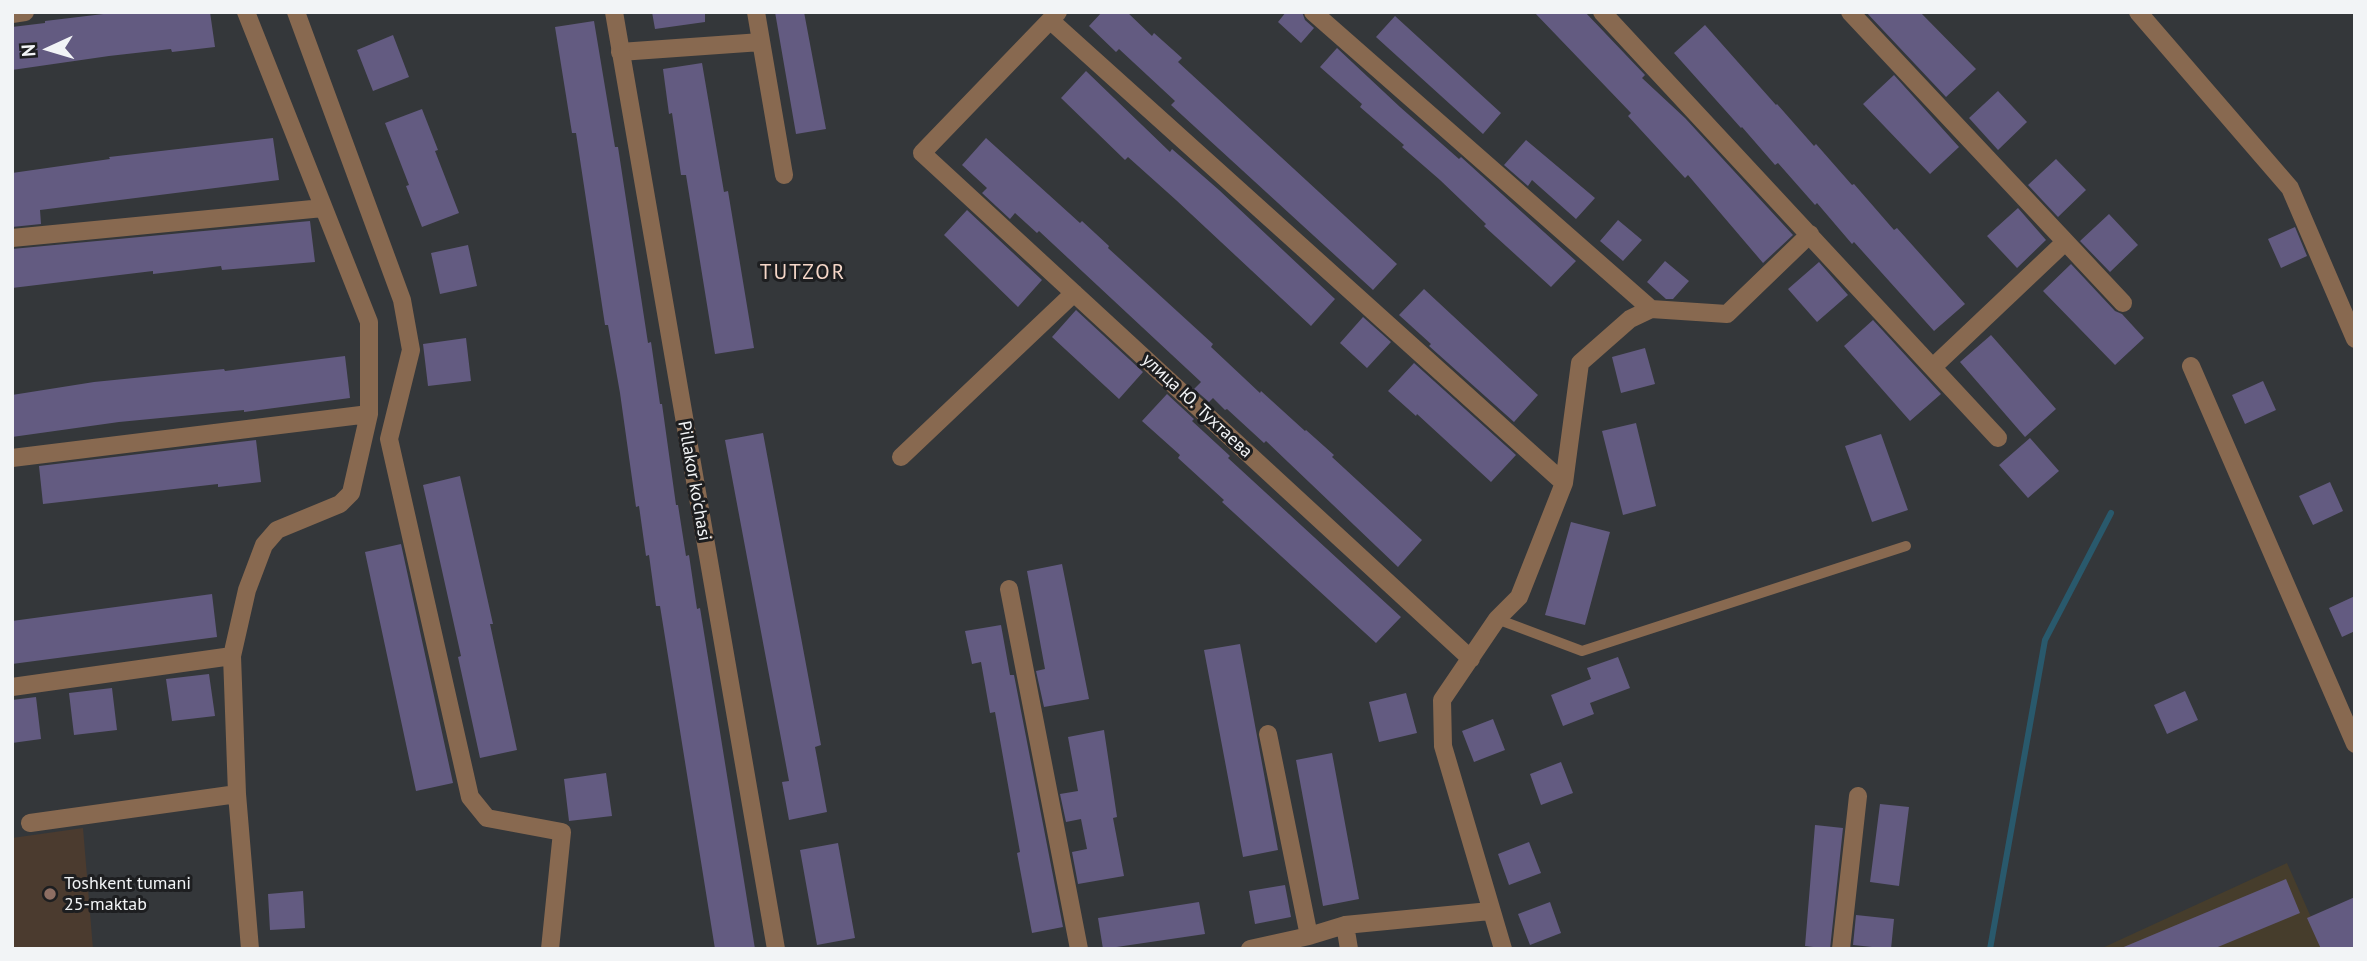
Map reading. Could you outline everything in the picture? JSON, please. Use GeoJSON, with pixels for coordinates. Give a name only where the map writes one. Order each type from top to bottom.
{"type":"FeatureCollection","features":[{"type":"Feature","properties":{"kind":"street"},"geometry":{"type":"LineString","coordinates":[[12,14],[25,12]]}},
{"type":"Feature","properties":{"kind":"street"},"geometry":{"type":"LineString","coordinates":[[246,12],[369,322],[369,414],[351,493],[346,500],[277,530],[264,545],[247,590],[232,656],[237,794],[250,949]]}},
{"type":"Feature","properties":{"kind":"street"},"geometry":{"type":"LineString","coordinates":[[296,12],[402,300],[411,350],[389,439],[470,797],[487,818],[562,832],[550,949]]}},
{"type":"Feature","properties":{"kind":"street","name":"Pillakor ko'chasi"},"geometry":{"type":"LineString","coordinates":[[614,12],[776,949]]}},
{"type":"Feature","properties":{"kind":"street"},"geometry":{"type":"LineString","coordinates":[[756,12],[784,175]]}},
{"type":"Feature","properties":{"kind":"street"},"geometry":{"type":"LineString","coordinates":[[1313,12],[1651,309]]}},
{"type":"Feature","properties":{"kind":"street"},"geometry":{"type":"LineString","coordinates":[[1602,12],[1998,438]]}},
{"type":"Feature","properties":{"kind":"street"},"geometry":{"type":"LineString","coordinates":[[1850,12],[2123,303]]}},
{"type":"Feature","properties":{"kind":"street"},"geometry":{"type":"LineString","coordinates":[[2138,12],[2290,188],[2355,339]]}},
{"type":"Feature","properties":{"kind":"street"},"geometry":{"type":"LineString","coordinates":[[1054,16],[1564,482]]}},
{"type":"Feature","properties":{"kind":"street","name":"улица Ю. Тухтаева"},"geometry":{"type":"LineString","coordinates":[[1054,16],[922,153],[1471,659]]}},
{"type":"Feature","properties":{"kind":"street"},"geometry":{"type":"LineString","coordinates":[[620,52],[761,42]]}},
{"type":"Feature","properties":{"kind":"street"},"geometry":{"type":"LineString","coordinates":[[12,238],[323,208]]}},
{"type":"Feature","properties":{"kind":"street"},"geometry":{"type":"LineString","coordinates":[[1503,949],[1443,746],[1442,700],[1497,619],[1519,597],[1564,482],[1580,363],[1630,319],[1651,309],[1727,314],[1810,234]]}},
{"type":"Feature","properties":{"kind":"street"},"geometry":{"type":"LineString","coordinates":[[1933,367],[2066,243]]}},
{"type":"Feature","properties":{"kind":"street"},"geometry":{"type":"LineString","coordinates":[[901,457],[1074,293]]}},
{"type":"Feature","properties":{"kind":"street"},"geometry":{"type":"LineString","coordinates":[[2192,366],[2355,744]]}},
{"type":"Feature","properties":{"kind":"street"},"geometry":{"type":"LineString","coordinates":[[12,458],[369,414]]}},
{"type":"Feature","properties":{"kind":"street"},"geometry":{"type":"LineString","coordinates":[[1009,589],[1080,949]]}},
{"type":"Feature","properties":{"kind":"street"},"geometry":{"type":"LineString","coordinates":[[12,687],[232,656]]}},
{"type":"Feature","properties":{"kind":"street"},"geometry":{"type":"LineString","coordinates":[[1268,734],[1309,936]]}},
{"type":"Feature","properties":{"kind":"street"},"geometry":{"type":"LineString","coordinates":[[30,823],[237,794]]}},
{"type":"Feature","properties":{"kind":"street"},"geometry":{"type":"LineString","coordinates":[[1841,949],[1858,796]]}},
{"type":"Feature","properties":{"kind":"street"},"geometry":{"type":"LineString","coordinates":[[1251,949],[1345,925],[1490,911]]}},
{"type":"Feature","properties":{"kind":"street"},"geometry":{"type":"LineString","coordinates":[[1345,925],[1349,949]]}},
{"type":"Feature","properties":{"kind":"lane"},"geometry":{"type":"LineString","coordinates":[[1497,619],[1582,651],[1906,546]]}},
{"type":"Feature","properties":{"kind":"shaded area","name":"Toshkent tumani 25-maktab"},"geometry":{"type":"Polygon","coordinates":[[[83,828],[93,949],[12,949],[12,838],[83,828]]]}},
{"type":"Feature","properties":{"kind":"shaded area"},"geometry":{"type":"Polygon","coordinates":[[[2287,863],[2325,949],[2100,949],[2287,863]]]}},
{"type":"Feature","properties":{"kind":"building"},"geometry":{"type":"Polygon","coordinates":[[[120,12],[210,12],[215,47],[109,56],[12,70],[12,27],[120,12]]]}},
{"type":"Feature","properties":{"kind":"building"},"geometry":{"type":"Polygon","coordinates":[[[652,12],[705,12],[705,22],[655,29],[652,12]]]}},
{"type":"Feature","properties":{"kind":"building"},"geometry":{"type":"Polygon","coordinates":[[[775,12],[804,12],[826,129],[796,134],[775,12]]]}},
{"type":"Feature","properties":{"kind":"building"},"geometry":{"type":"Polygon","coordinates":[[[1102,12],[1127,12],[1152,36],[1154,33],[1182,58],[1178,62],[1397,264],[1373,290],[1171,105],[1175,101],[1119,49],[1116,52],[1089,26],[1102,12]]]}},
{"type":"Feature","properties":{"kind":"building"},"geometry":{"type":"Polygon","coordinates":[[[1286,12],[1302,12],[1305,20],[1314,28],[1301,43],[1278,22],[1286,12]]]}},
{"type":"Feature","properties":{"kind":"building"},"geometry":{"type":"Polygon","coordinates":[[[1534,12],[1585,12],[1645,75],[1642,78],[1685,118],[1793,235],[1763,263],[1688,175],[1685,178],[1628,116],[1631,113],[1534,12]]]}},
{"type":"Feature","properties":{"kind":"building"},"geometry":{"type":"Polygon","coordinates":[[[1866,12],[1920,12],[1976,69],[1946,97],[1866,12]]]}},
{"type":"Feature","properties":{"kind":"building"},"geometry":{"type":"Polygon","coordinates":[[[1395,16],[1501,113],[1483,134],[1376,37],[1395,16]]]}},
{"type":"Feature","properties":{"kind":"building"},"geometry":{"type":"Polygon","coordinates":[[[594,21],[615,147],[618,147],[648,343],[651,342],[662,404],[676,505],[686,556],[689,555],[697,609],[700,608],[755,949],[715,949],[660,606],[656,606],[649,555],[646,556],[639,506],[636,507],[620,393],[608,325],[605,325],[576,133],[572,133],[555,27],[594,21]]]}},
{"type":"Feature","properties":{"kind":"building"},"geometry":{"type":"Polygon","coordinates":[[[1705,25],[1814,146],[1816,144],[1894,230],[1897,228],[1965,304],[1934,331],[1817,203],[1815,205],[1778,163],[1775,165],[1674,53],[1705,25]]]}},
{"type":"Feature","properties":{"kind":"building"},"geometry":{"type":"Polygon","coordinates":[[[393,35],[409,77],[373,91],[357,50],[393,35]]]}},
{"type":"Feature","properties":{"kind":"building"},"geometry":{"type":"Polygon","coordinates":[[[1337,48],[1400,107],[1459,159],[1461,157],[1576,261],[1551,287],[1402,147],[1404,145],[1360,107],[1362,104],[1320,67],[1337,48]]]}},
{"type":"Feature","properties":{"kind":"building"},"geometry":{"type":"Polygon","coordinates":[[[702,63],[724,192],[728,191],[754,348],[715,354],[686,175],[681,175],[663,69],[702,63]]]}},
{"type":"Feature","properties":{"kind":"building"},"geometry":{"type":"Polygon","coordinates":[[[1086,71],[1170,152],[1172,149],[1219,190],[1335,299],[1311,326],[1128,157],[1125,160],[1061,98],[1086,71]]]}},
{"type":"Feature","properties":{"kind":"building"},"geometry":{"type":"Polygon","coordinates":[[[1894,75],[1959,147],[1930,174],[1863,104],[1894,75]]]}},
{"type":"Feature","properties":{"kind":"building"},"geometry":{"type":"Polygon","coordinates":[[[1998,91],[2027,122],[1998,150],[1969,118],[1998,91]]]}},
{"type":"Feature","properties":{"kind":"building"},"geometry":{"type":"Polygon","coordinates":[[[422,109],[459,213],[422,227],[385,123],[422,109]]]}},
{"type":"Feature","properties":{"kind":"building"},"geometry":{"type":"Polygon","coordinates":[[[273,138],[279,180],[40,210],[41,224],[12,227],[12,173],[110,159],[109,157],[273,138]]]}},
{"type":"Feature","properties":{"kind":"building"},"geometry":{"type":"Polygon","coordinates":[[[986,138],[1080,223],[1082,221],[1213,344],[1211,347],[1260,393],[1261,391],[1334,455],[1332,457],[1422,540],[1398,567],[1266,441],[1264,443],[1213,398],[1209,402],[1194,389],[1201,382],[1039,231],[1037,233],[1015,213],[1010,219],[982,193],[987,188],[962,165],[986,138]]]}},
{"type":"Feature","properties":{"kind":"building"},"geometry":{"type":"Polygon","coordinates":[[[1526,140],[1595,198],[1576,219],[1532,180],[1528,186],[1504,165],[1526,140]]]}},
{"type":"Feature","properties":{"kind":"building"},"geometry":{"type":"Polygon","coordinates":[[[2056,159],[2086,190],[2058,217],[2028,185],[2056,159]]]}},
{"type":"Feature","properties":{"kind":"building"},"geometry":{"type":"Polygon","coordinates":[[[2018,208],[2046,240],[2017,268],[1987,236],[2018,208]]]}},
{"type":"Feature","properties":{"kind":"building"},"geometry":{"type":"Polygon","coordinates":[[[967,210],[1042,280],[1018,307],[944,235],[967,210]]]}},
{"type":"Feature","properties":{"kind":"building"},"geometry":{"type":"Polygon","coordinates":[[[2109,214],[2138,245],[2110,272],[2080,241],[2109,214]]]}},
{"type":"Feature","properties":{"kind":"building"},"geometry":{"type":"Polygon","coordinates":[[[1618,220],[1642,240],[1623,261],[1600,241],[1618,220]]]}},
{"type":"Feature","properties":{"kind":"building"},"geometry":{"type":"Polygon","coordinates":[[[310,221],[315,262],[222,270],[221,266],[153,274],[153,271],[12,288],[12,249],[310,221]]]}},
{"type":"Feature","properties":{"kind":"building"},"geometry":{"type":"Polygon","coordinates":[[[2295,227],[2307,256],[2281,268],[2268,239],[2295,227]]]}},
{"type":"Feature","properties":{"kind":"building"},"geometry":{"type":"Polygon","coordinates":[[[468,245],[477,286],[440,294],[431,253],[468,245]]]}},
{"type":"Feature","properties":{"kind":"building"},"geometry":{"type":"Polygon","coordinates":[[[1665,261],[1689,281],[1673,299],[1666,299],[1647,282],[1665,261]]]}},
{"type":"Feature","properties":{"kind":"building"},"geometry":{"type":"Polygon","coordinates":[[[1819,262],[1848,295],[1817,322],[1788,289],[1819,262]]]}},
{"type":"Feature","properties":{"kind":"building"},"geometry":{"type":"Polygon","coordinates":[[[2071,264],[2144,338],[2115,365],[2043,291],[2071,264]]]}},
{"type":"Feature","properties":{"kind":"building"},"geometry":{"type":"Polygon","coordinates":[[[1424,289],[1538,395],[1514,422],[1429,346],[1431,344],[1399,315],[1424,289]]]}},
{"type":"Feature","properties":{"kind":"building"},"geometry":{"type":"Polygon","coordinates":[[[1076,310],[1143,372],[1119,399],[1052,337],[1076,310]]]}},
{"type":"Feature","properties":{"kind":"building"},"geometry":{"type":"Polygon","coordinates":[[[1363,317],[1391,342],[1367,368],[1340,343],[1363,317]]]}},
{"type":"Feature","properties":{"kind":"building"},"geometry":{"type":"Polygon","coordinates":[[[1873,320],[1941,394],[1910,421],[1844,346],[1873,320]]]}},
{"type":"Feature","properties":{"kind":"building"},"geometry":{"type":"Polygon","coordinates":[[[1991,335],[2056,409],[2025,437],[1960,362],[1991,335]]]}},
{"type":"Feature","properties":{"kind":"building"},"geometry":{"type":"Polygon","coordinates":[[[466,338],[471,381],[428,386],[423,344],[466,338]]]}},
{"type":"Feature","properties":{"kind":"building"},"geometry":{"type":"Polygon","coordinates":[[[1645,348],[1655,384],[1621,393],[1612,357],[1645,348]]]}},
{"type":"Feature","properties":{"kind":"building"},"geometry":{"type":"Polygon","coordinates":[[[345,356],[350,398],[244,412],[119,422],[12,437],[12,395],[94,382],[225,371],[345,356]]]}},
{"type":"Feature","properties":{"kind":"building"},"geometry":{"type":"Polygon","coordinates":[[[1414,363],[1516,455],[1491,482],[1388,391],[1414,363]]]}},
{"type":"Feature","properties":{"kind":"building"},"geometry":{"type":"Polygon","coordinates":[[[2263,381],[2276,410],[2245,424],[2232,395],[2263,381]]]}},
{"type":"Feature","properties":{"kind":"building"},"geometry":{"type":"Polygon","coordinates":[[[1167,394],[1230,456],[1228,458],[1401,617],[1376,643],[1222,502],[1224,500],[1178,458],[1180,455],[1142,421],[1167,394]]]}},
{"type":"Feature","properties":{"kind":"building"},"geometry":{"type":"Polygon","coordinates":[[[1636,423],[1656,506],[1623,515],[1602,431],[1636,423]]]}},
{"type":"Feature","properties":{"kind":"building"},"geometry":{"type":"Polygon","coordinates":[[[763,433],[821,745],[815,747],[827,812],[789,820],[782,782],[789,781],[725,440],[763,433]]]}},
{"type":"Feature","properties":{"kind":"building"},"geometry":{"type":"Polygon","coordinates":[[[1881,434],[1908,510],[1872,522],[1845,446],[1881,434]]]}},
{"type":"Feature","properties":{"kind":"building"},"geometry":{"type":"Polygon","coordinates":[[[2030,438],[2059,471],[2028,498],[1999,465],[2030,438]]]}},
{"type":"Feature","properties":{"kind":"building"},"geometry":{"type":"Polygon","coordinates":[[[256,440],[261,482],[218,487],[218,484],[43,504],[39,466],[256,440]]]}},
{"type":"Feature","properties":{"kind":"building"},"geometry":{"type":"Polygon","coordinates":[[[460,476],[493,624],[490,624],[517,750],[480,758],[458,657],[461,656],[423,485],[460,476]]]}},
{"type":"Feature","properties":{"kind":"building"},"geometry":{"type":"Polygon","coordinates":[[[2330,482],[2343,511],[2313,525],[2299,496],[2330,482]]]}},
{"type":"Feature","properties":{"kind":"building"},"geometry":{"type":"Polygon","coordinates":[[[1571,522],[1610,532],[1585,625],[1545,615],[1571,522]]]}},
{"type":"Feature","properties":{"kind":"building"},"geometry":{"type":"Polygon","coordinates":[[[401,544],[453,783],[416,791],[365,552],[401,544]]]}},
{"type":"Feature","properties":{"kind":"building"},"geometry":{"type":"Polygon","coordinates":[[[1062,564],[1089,699],[1044,707],[1036,671],[1045,669],[1027,571],[1062,564]]]}},
{"type":"Feature","properties":{"kind":"building"},"geometry":{"type":"Polygon","coordinates":[[[212,594],[217,637],[12,664],[12,621],[212,594]]]}},
{"type":"Feature","properties":{"kind":"building"},"geometry":{"type":"Polygon","coordinates":[[[2355,596],[2355,631],[2342,637],[2329,608],[2355,596]]]}},
{"type":"Feature","properties":{"kind":"building"},"geometry":{"type":"Polygon","coordinates":[[[1001,625],[1010,675],[1014,675],[1063,927],[1032,933],[995,712],[990,713],[981,662],[972,664],[965,631],[1001,625]]]}},
{"type":"Feature","properties":{"kind":"building"},"geometry":{"type":"Polygon","coordinates":[[[1240,644],[1278,850],[1243,857],[1204,650],[1240,644]]]}},
{"type":"Feature","properties":{"kind":"building"},"geometry":{"type":"Polygon","coordinates":[[[1618,657],[1630,688],[1590,703],[1594,714],[1563,726],[1551,695],[1591,679],[1587,668],[1618,657]]]}},
{"type":"Feature","properties":{"kind":"building"},"geometry":{"type":"Polygon","coordinates":[[[209,674],[215,716],[172,721],[166,679],[209,674]]]}},
{"type":"Feature","properties":{"kind":"building"},"geometry":{"type":"Polygon","coordinates":[[[112,688],[117,730],[74,735],[69,693],[112,688]]]}},
{"type":"Feature","properties":{"kind":"building"},"geometry":{"type":"Polygon","coordinates":[[[2185,691],[2198,720],[2167,734],[2154,705],[2185,691]]]}},
{"type":"Feature","properties":{"kind":"building"},"geometry":{"type":"Polygon","coordinates":[[[1406,693],[1417,733],[1379,742],[1369,702],[1406,693]]]}},
{"type":"Feature","properties":{"kind":"building"},"geometry":{"type":"Polygon","coordinates":[[[36,697],[41,739],[12,743],[12,700],[36,697]]]}},
{"type":"Feature","properties":{"kind":"building"},"geometry":{"type":"Polygon","coordinates":[[[1493,719],[1505,750],[1474,762],[1462,731],[1493,719]]]}},
{"type":"Feature","properties":{"kind":"building"},"geometry":{"type":"Polygon","coordinates":[[[1104,730],[1117,817],[1113,818],[1124,876],[1078,884],[1072,852],[1087,849],[1081,819],[1066,822],[1060,794],[1078,791],[1068,737],[1104,730]]]}},
{"type":"Feature","properties":{"kind":"building"},"geometry":{"type":"Polygon","coordinates":[[[1332,753],[1359,899],[1323,906],[1296,760],[1332,753]]]}},
{"type":"Feature","properties":{"kind":"building"},"geometry":{"type":"Polygon","coordinates":[[[1561,762],[1573,793],[1541,805],[1530,774],[1561,762]]]}},
{"type":"Feature","properties":{"kind":"building"},"geometry":{"type":"Polygon","coordinates":[[[606,773],[612,816],[569,821],[564,779],[606,773]]]}},
{"type":"Feature","properties":{"kind":"building"},"geometry":{"type":"Polygon","coordinates":[[[1880,804],[1909,807],[1899,886],[1870,882],[1880,804]]]}},
{"type":"Feature","properties":{"kind":"building"},"geometry":{"type":"Polygon","coordinates":[[[1815,825],[1843,828],[1830,949],[1805,946],[1815,825]]]}},
{"type":"Feature","properties":{"kind":"building"},"geometry":{"type":"Polygon","coordinates":[[[1529,842],[1541,873],[1509,885],[1498,854],[1529,842]]]}},
{"type":"Feature","properties":{"kind":"building"},"geometry":{"type":"Polygon","coordinates":[[[838,843],[855,938],[817,945],[800,850],[838,843]]]}},
{"type":"Feature","properties":{"kind":"building"},"geometry":{"type":"Polygon","coordinates":[[[2286,879],[2300,913],[2213,949],[2119,949],[2286,879]]]}},
{"type":"Feature","properties":{"kind":"building"},"geometry":{"type":"Polygon","coordinates":[[[1285,885],[1291,917],[1255,924],[1249,891],[1285,885]]]}},
{"type":"Feature","properties":{"kind":"building"},"geometry":{"type":"Polygon","coordinates":[[[303,891],[305,928],[270,930],[268,894],[303,891]]]}},
{"type":"Feature","properties":{"kind":"building"},"geometry":{"type":"Polygon","coordinates":[[[2355,897],[2355,949],[2321,949],[2307,918],[2355,897]]]}},
{"type":"Feature","properties":{"kind":"building"},"geometry":{"type":"Polygon","coordinates":[[[1199,902],[1205,934],[1103,949],[1098,918],[1199,902]]]}},
{"type":"Feature","properties":{"kind":"building"},"geometry":{"type":"Polygon","coordinates":[[[1550,902],[1561,933],[1530,945],[1518,914],[1550,902]]]}},
{"type":"Feature","properties":{"kind":"building"},"geometry":{"type":"Polygon","coordinates":[[[1856,915],[1894,919],[1891,949],[1853,945],[1856,915]]]}},
{"type":"Feature","properties":{"kind":"waterway"},"geometry":{"type":"LineString","coordinates":[[1990,949],[2045,640],[2111,513]]}},
{"type":"Feature","properties":{"kind":"place","name":"Toshkent tumani 25-maktab"},"geometry":{"type":"Point","coordinates":[50,894]}},
{"type":"Feature","properties":{"kind":"district","name":"TUTZOR"},"geometry":{"type":"Point","coordinates":[803,273]}}]}
